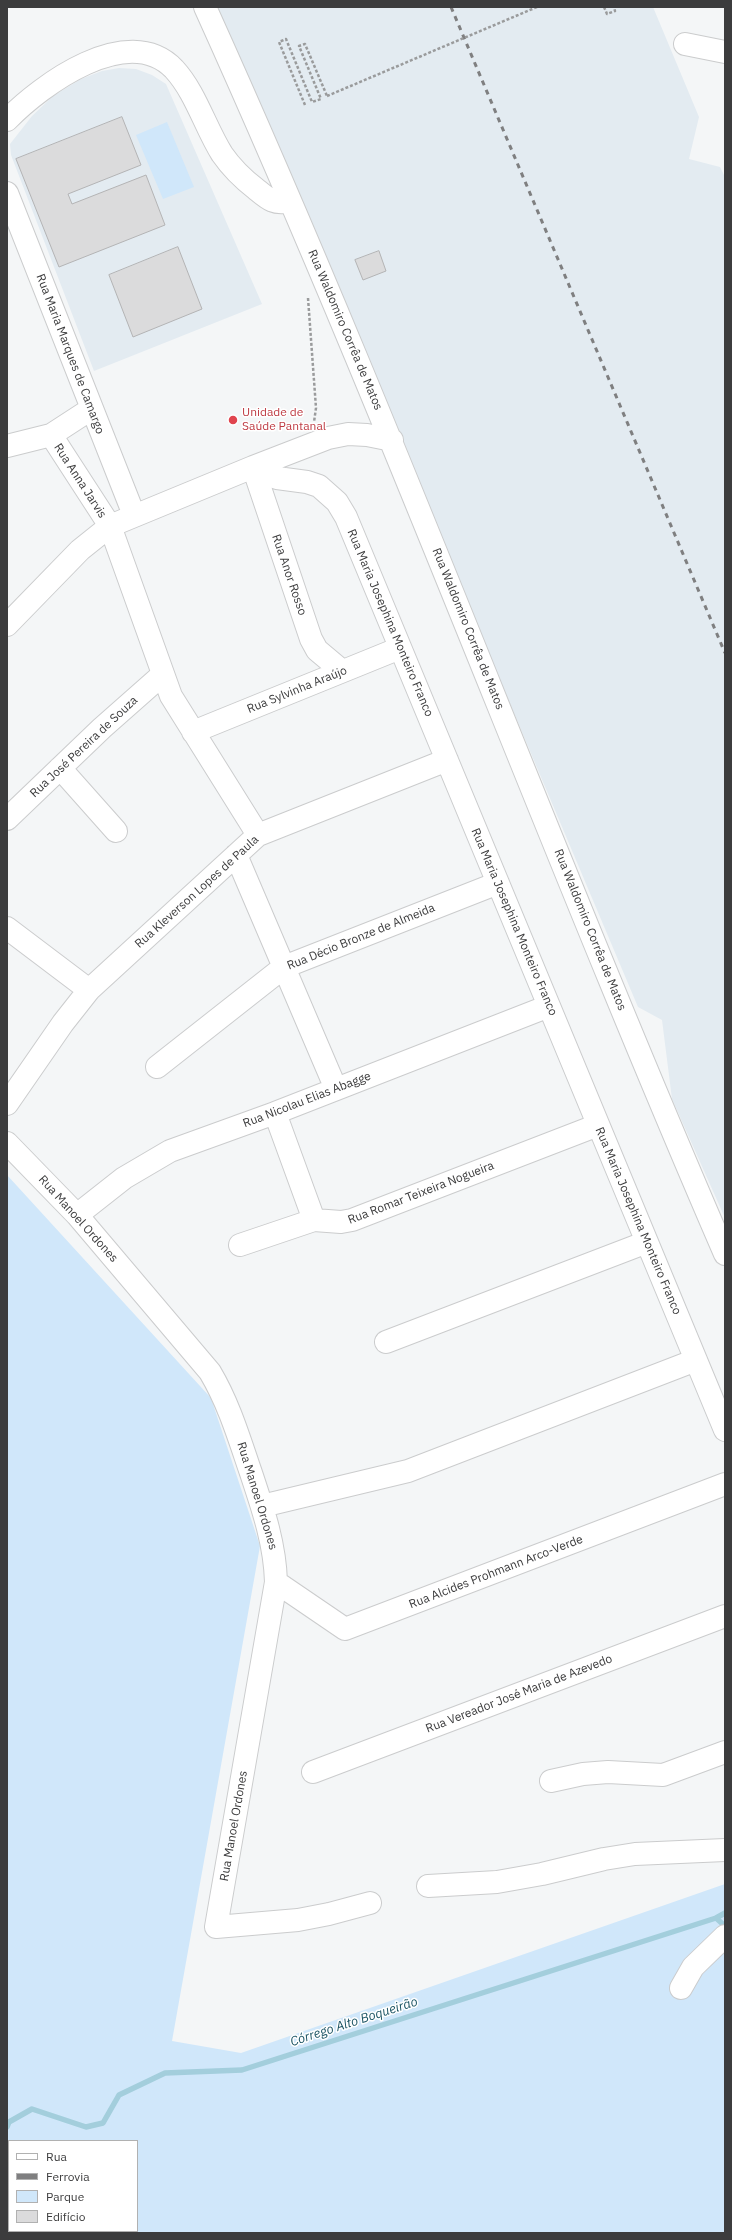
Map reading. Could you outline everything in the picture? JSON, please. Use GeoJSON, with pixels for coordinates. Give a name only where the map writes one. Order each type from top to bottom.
{"type":"FeatureCollection","features":[{"type":"Feature","properties":{"kind":"street","name":"Rua Waldomiro Corrêa de Matos"},"geometry":{"type":"LineString","coordinates":[[205,7],[392,440],[656,1094],[725,1254]]}},
{"type":"Feature","properties":{"kind":"street"},"geometry":{"type":"LineString","coordinates":[[686,44],[725,52]]}},
{"type":"Feature","properties":{"kind":"street"},"geometry":{"type":"LineString","coordinates":[[7,120],[19,107],[47,85],[96,59],[116,53],[139,53],[158,58],[168,65],[185,83],[222,154],[236,170],[272,202],[280,204],[290,201]]}},
{"type":"Feature","properties":{"kind":"street","name":"Rua Maria Marques de Camargo"},"geometry":{"type":"LineString","coordinates":[[7,193],[134,515]]}},
{"type":"Feature","properties":{"kind":"street"},"geometry":{"type":"LineString","coordinates":[[7,446],[51,435],[91,409]]}},
{"type":"Feature","properties":{"kind":"street"},"geometry":{"type":"LineString","coordinates":[[7,625],[61,568],[110,526],[311,443],[348,434],[367,435],[392,440]]}},
{"type":"Feature","properties":{"kind":"street","name":"Rua Anna Jarvis"},"geometry":{"type":"LineString","coordinates":[[51,435],[110,526]]}},
{"type":"Feature","properties":{"kind":"street","name":"Rua Maria Josephina Monteiro Franco"},"geometry":{"type":"LineString","coordinates":[[253,467],[277,478],[306,482],[319,486],[337,502],[346,517],[725,1430]]}},
{"type":"Feature","properties":{"kind":"street","name":"Rua Anor Rosso"},"geometry":{"type":"LineString","coordinates":[[253,467],[311,639],[317,650],[342,671]]}},
{"type":"Feature","properties":{"kind":"street"},"geometry":{"type":"LineString","coordinates":[[110,526],[162,675],[171,696],[258,835]]}},
{"type":"Feature","properties":{"kind":"street","name":"Rua Sylvinha Araújo"},"geometry":{"type":"LineString","coordinates":[[193,732],[400,648]]}},
{"type":"Feature","properties":{"kind":"street","name":"Rua José Pereira de Souza"},"geometry":{"type":"LineString","coordinates":[[7,819],[102,728],[162,675]]}},
{"type":"Feature","properties":{"kind":"street","name":"Rua Kleverson Lopes de Paula"},"geometry":{"type":"LineString","coordinates":[[7,1104],[67,1017],[89,990],[258,835],[447,760]]}},
{"type":"Feature","properties":{"kind":"street"},"geometry":{"type":"LineString","coordinates":[[60,768],[116,831]]}},
{"type":"Feature","properties":{"kind":"street"},"geometry":{"type":"LineString","coordinates":[[236,855],[336,1089]]}},
{"type":"Feature","properties":{"kind":"street","name":"Rua Décio Bronze de Almeida"},"geometry":{"type":"LineString","coordinates":[[157,1067],[284,967],[498,883]]}},
{"type":"Feature","properties":{"kind":"street"},"geometry":{"type":"LineString","coordinates":[[7,928],[89,990]]}},
{"type":"Feature","properties":{"kind":"street","name":"Rua Nicolau Elias Abagge"},"geometry":{"type":"LineString","coordinates":[[78,1216],[124,1178],[149,1162],[194,1141],[275,1113],[549,1006]]}},
{"type":"Feature","properties":{"kind":"street"},"geometry":{"type":"LineString","coordinates":[[275,1113],[314,1220]]}},
{"type":"Feature","properties":{"kind":"street","name":"Rua Romar Teixeira Nogueira"},"geometry":{"type":"LineString","coordinates":[[240,1245],[314,1220],[341,1222],[352,1220],[598,1125]]}},
{"type":"Feature","properties":{"kind":"street","name":"Rua Manoel Ordones"},"geometry":{"type":"LineString","coordinates":[[7,1143],[78,1216],[210,1372],[223,1394],[233,1418],[262,1506],[274,1549],[276,1582],[216,1928],[298,1920],[329,1914],[370,1903]]}},
{"type":"Feature","properties":{"kind":"street"},"geometry":{"type":"LineString","coordinates":[[386,1342],[647,1242]]}},
{"type":"Feature","properties":{"kind":"street"},"geometry":{"type":"LineString","coordinates":[[262,1506],[408,1471],[696,1360]]}},
{"type":"Feature","properties":{"kind":"street","name":"Rua Alcides Prohmann Arco-Verde"},"geometry":{"type":"LineString","coordinates":[[276,1582],[346,1629],[725,1484]]}},
{"type":"Feature","properties":{"kind":"street","name":"Rua Vereador José Maria de Azevedo"},"geometry":{"type":"LineString","coordinates":[[313,1772],[725,1616]]}},
{"type":"Feature","properties":{"kind":"street"},"geometry":{"type":"LineString","coordinates":[[551,1781],[583,1774],[608,1772],[663,1776],[725,1752]]}},
{"type":"Feature","properties":{"kind":"street"},"geometry":{"type":"LineString","coordinates":[[428,1886],[497,1882],[542,1874],[604,1859],[635,1854],[725,1850]]}},
{"type":"Feature","properties":{"kind":"street"},"geometry":{"type":"LineString","coordinates":[[680,1988],[693,1967],[724,1937]]}},
{"type":"Feature","properties":{"kind":"path"},"geometry":{"type":"LineString","coordinates":[[305,105],[279,42],[286,39],[312,102],[321,99],[299,46],[305,44],[326,96],[538,7]]}},
{"type":"Feature","properties":{"kind":"path"},"geometry":{"type":"LineString","coordinates":[[604,7],[607,14],[615,11],[614,7]]}},
{"type":"Feature","properties":{"kind":"path"},"geometry":{"type":"LineString","coordinates":[[308,296],[316,408],[313,423],[310,426],[311,443]]}},
{"type":"Feature","properties":{"kind":"shaded area"},"geometry":{"type":"Polygon","coordinates":[[[216,7],[653,7],[699,117],[689,159],[720,167],[725,177],[725,1218],[672,1099],[662,1020],[638,1007],[216,7]]]}},
{"type":"Feature","properties":{"kind":"shaded area"},"geometry":{"type":"Polygon","coordinates":[[[119,68],[136,69],[152,75],[166,84],[262,304],[94,371],[11,155],[10,144],[32,116],[53,96],[81,79],[102,71],[119,68]]]}},
{"type":"Feature","properties":{"kind":"green space"},"geometry":{"type":"Polygon","coordinates":[[[167,122],[194,187],[163,199],[136,135],[167,122]]]}},
{"type":"Feature","properties":{"kind":"green space"},"geometry":{"type":"Polygon","coordinates":[[[7,1175],[211,1398],[260,1546],[172,2041],[241,2053],[725,1884],[725,2233],[7,2233],[7,1175]]]}},
{"type":"Feature","properties":{"kind":"building"},"geometry":{"type":"Polygon","coordinates":[[[122,117],[141,165],[68,194],[72,204],[146,175],[165,225],[59,267],[16,159],[122,117]]]}},
{"type":"Feature","properties":{"kind":"building"},"geometry":{"type":"Polygon","coordinates":[[[178,247],[202,309],[133,337],[109,275],[178,247]]]}},
{"type":"Feature","properties":{"kind":"building"},"geometry":{"type":"Polygon","coordinates":[[[379,251],[386,271],[363,280],[355,260],[379,251]]]}},
{"type":"Feature","properties":{"kind":"waterway","name":"Córrego Alto Boqueirão"},"geometry":{"type":"LineString","coordinates":[[7,2127],[9,2122],[32,2109],[86,2127],[103,2123],[119,2095],[165,2073],[242,2070],[716,1918],[725,1913]]}},
{"type":"Feature","properties":{"kind":"waterway"},"geometry":{"type":"LineString","coordinates":[[716,1918],[725,1926]]}},
{"type":"Feature","properties":{"kind":"railway"},"geometry":{"type":"LineString","coordinates":[[451,7],[725,653]]}},
{"type":"Feature","properties":{"kind":"place","name":"Unidade de Saúde Pantanal"},"geometry":{"type":"Point","coordinates":[233,420]}}]}
